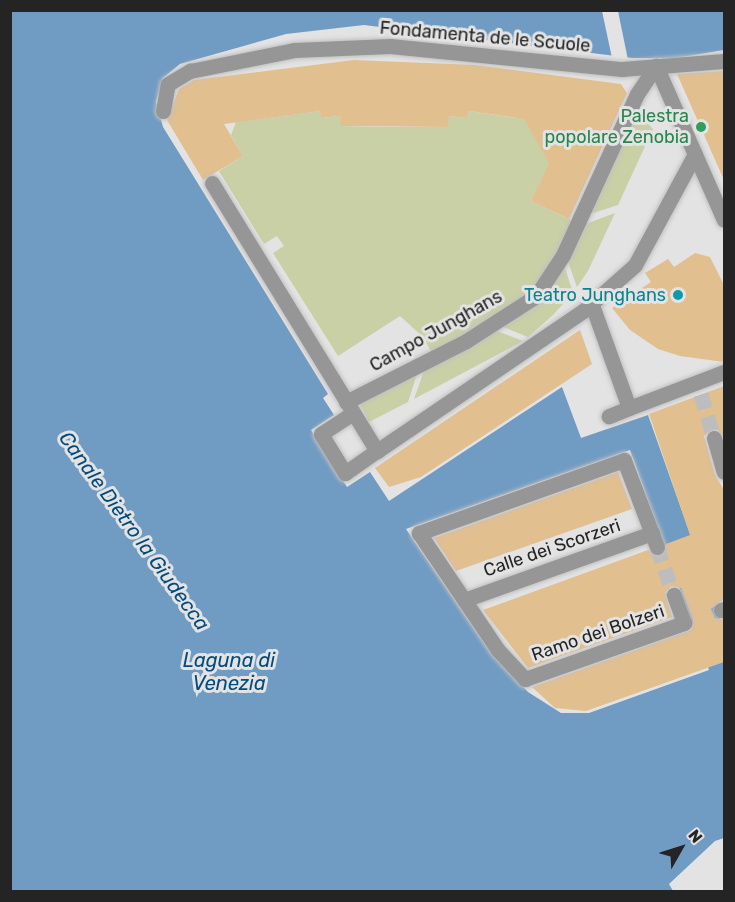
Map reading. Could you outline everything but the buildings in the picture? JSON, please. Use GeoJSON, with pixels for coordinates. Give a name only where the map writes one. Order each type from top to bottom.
{"type":"FeatureCollection","features":[{"type":"Feature","properties":{"kind":"street","name":"Fondamenta de le Scuole"},"geometry":{"type":"LineString","coordinates":[[163,111],[168,84],[190,70],[294,50],[390,46],[622,69],[724,61]]}},
{"type":"Feature","properties":{"kind":"street"},"geometry":{"type":"LineString","coordinates":[[656,66],[724,220]]}},
{"type":"Feature","properties":{"kind":"street","name":"Campo Junghans"},"geometry":{"type":"LineString","coordinates":[[377,451],[345,473],[321,434],[350,408],[466,341],[536,296],[563,255],[637,94],[656,66]]}},
{"type":"Feature","properties":{"kind":"street"},"geometry":{"type":"LineString","coordinates":[[212,183],[377,451],[592,305],[635,265],[695,154]]}},
{"type":"Feature","properties":{"kind":"street"},"geometry":{"type":"LineString","coordinates":[[592,305],[629,408]]}},
{"type":"Feature","properties":{"kind":"street"},"geometry":{"type":"LineString","coordinates":[[609,416],[629,408],[699,389],[724,372]]}},
{"type":"Feature","properties":{"kind":"street"},"geometry":{"type":"LineString","coordinates":[[714,438],[722,455],[724,472]]}},
{"type":"Feature","properties":{"kind":"street","name":"Calle dei Scorzeri"},"geometry":{"type":"LineString","coordinates":[[624,460],[655,540],[464,600],[419,532],[624,460]]}},
{"type":"Feature","properties":{"kind":"street","name":"Ramo dei Bolzeri"},"geometry":{"type":"LineString","coordinates":[[464,600],[498,650],[525,679],[684,623],[674,595]]}},
{"type":"Feature","properties":{"kind":"green space"},"geometry":{"type":"Polygon","coordinates":[[[636,110],[653,129],[618,205],[587,215],[636,110]]]}},
{"type":"Feature","properties":{"kind":"green space"},"geometry":{"type":"Polygon","coordinates":[[[320,111],[322,118],[340,116],[342,126],[376,127],[447,127],[449,116],[467,118],[469,111],[515,118],[521,114],[550,154],[551,169],[545,172],[531,201],[573,221],[552,266],[527,297],[432,353],[423,337],[400,316],[338,356],[273,253],[284,246],[277,236],[264,244],[219,171],[243,156],[231,135],[236,122],[320,111]]]}},
{"type":"Feature","properties":{"kind":"green space"},"geometry":{"type":"Polygon","coordinates":[[[615,213],[588,271],[577,287],[567,259],[583,225],[615,213]]]}},
{"type":"Feature","properties":{"kind":"green space"},"geometry":{"type":"Polygon","coordinates":[[[564,265],[573,293],[553,315],[528,337],[503,327],[527,309],[564,265]]]}},
{"type":"Feature","properties":{"kind":"green space"},"geometry":{"type":"Polygon","coordinates":[[[497,331],[523,341],[414,399],[425,368],[497,331]]]}},
{"type":"Feature","properties":{"kind":"green space"},"geometry":{"type":"Polygon","coordinates":[[[418,371],[408,402],[369,422],[359,402],[418,371]]]}},
{"type":"Feature","properties":{"kind":"water","name":"Laguna di Venezia"},"geometry":{"type":"Polygon","coordinates":[[[10,11],[724,11],[724,50],[676,58],[632,58],[364,25],[286,34],[180,64],[163,78],[156,102],[163,127],[328,394],[323,398],[334,415],[311,430],[347,487],[370,472],[389,501],[562,387],[581,438],[648,415],[724,630],[724,838],[715,841],[669,884],[673,891],[11,891],[10,11]],[[630,450],[406,529],[490,652],[528,692],[561,713],[589,713],[709,670],[630,450]]]}},
{"type":"Feature","properties":{"kind":"pier"},"geometry":{"type":"Polygon","coordinates":[[[602,11],[618,11],[628,60],[612,58],[602,11]]]}},
{"type":"Feature","properties":{"kind":"tunnel"},"geometry":{"type":"LineString","coordinates":[[701,394],[714,438]]}},
{"type":"Feature","properties":{"kind":"tunnel"},"geometry":{"type":"LineString","coordinates":[[657,547],[674,595]]}},
{"type":"Feature","properties":{"kind":"place","name":"Palestra popolare Zenobia"},"geometry":{"type":"Point","coordinates":[701,127]}},
{"type":"Feature","properties":{"kind":"place","name":"Teatro Junghans"},"geometry":{"type":"Point","coordinates":[678,295]}},
{"type":"Feature","properties":{"kind":"water label","name":"Canale Dietro la Giudecca"},"geometry":{"type":"Point","coordinates":[134,531]}}]}
